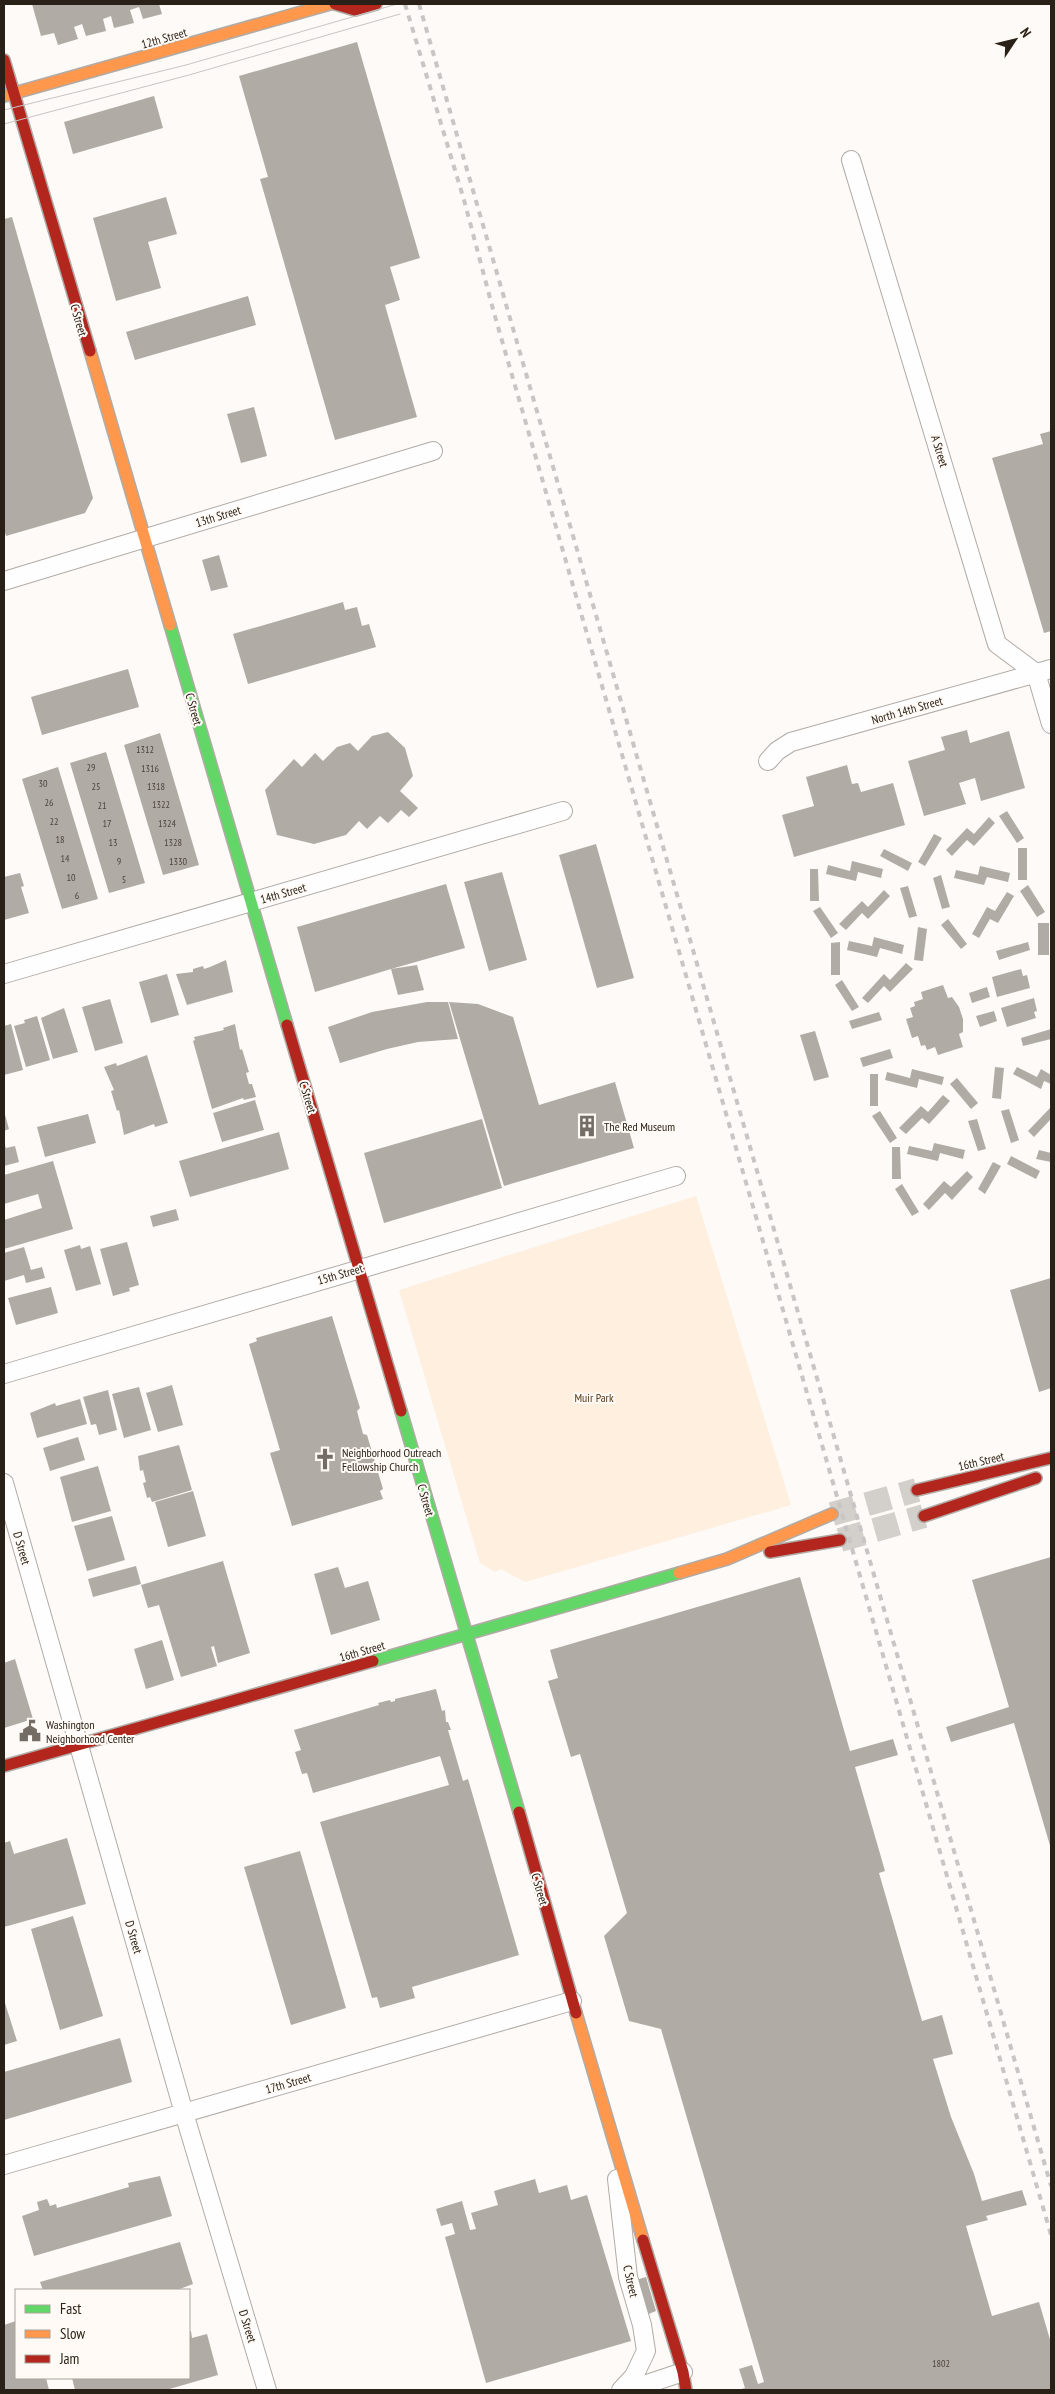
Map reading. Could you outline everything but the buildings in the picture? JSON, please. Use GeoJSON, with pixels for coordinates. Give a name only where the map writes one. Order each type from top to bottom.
{"type":"FeatureCollection","features":[{"type":"Feature","properties":{"kind":"street","name":"12th Street"},"geometry":{"type":"LineString","coordinates":[[8,95],[330,4]]}},
{"type":"Feature","properties":{"kind":"street"},"geometry":{"type":"LineString","coordinates":[[335,4],[355,10],[376,4]]}},
{"type":"Feature","properties":{"kind":"street","name":"C Street"},"geometry":{"type":"LineString","coordinates":[[4,60],[8,95],[143,539],[572,2001],[683,2372],[686,2390]]}},
{"type":"Feature","properties":{"kind":"street","name":"A Street"},"geometry":{"type":"LineString","coordinates":[[851,160],[997,644],[1044,671]]}},
{"type":"Feature","properties":{"kind":"street","name":"13th Street"},"geometry":{"type":"LineString","coordinates":[[4,581],[433,451]]}},
{"type":"Feature","properties":{"kind":"street"},"geometry":{"type":"LineString","coordinates":[[1044,671],[1051,724]]}},
{"type":"Feature","properties":{"kind":"street","name":"North 14th Street"},"geometry":{"type":"LineString","coordinates":[[768,761],[777,751],[791,742],[1044,671]]}},
{"type":"Feature","properties":{"kind":"street","name":"14th Street"},"geometry":{"type":"LineString","coordinates":[[4,974],[563,811]]}},
{"type":"Feature","properties":{"kind":"street","name":"15th Street"},"geometry":{"type":"LineString","coordinates":[[4,1374],[676,1176]]}},
{"type":"Feature","properties":{"kind":"street","name":"16th Street"},"geometry":{"type":"LineString","coordinates":[[917,1490],[1051,1458]]}},
{"type":"Feature","properties":{"kind":"street"},"geometry":{"type":"LineString","coordinates":[[924,1516],[1051,1473]]}},
{"type":"Feature","properties":{"kind":"street","name":"D Street"},"geometry":{"type":"LineString","coordinates":[[4,1483],[184,2113],[267,2390]]}},
{"type":"Feature","properties":{"kind":"street","name":"16th Street"},"geometry":{"type":"LineString","coordinates":[[727,1559],[832,1514]]}},
{"type":"Feature","properties":{"kind":"street","name":"16th Street"},"geometry":{"type":"LineString","coordinates":[[4,1766],[80,1746],[727,1559],[840,1540]]}},
{"type":"Feature","properties":{"kind":"street","name":"17th Street"},"geometry":{"type":"LineString","coordinates":[[4,2165],[572,2001]]}},
{"type":"Feature","properties":{"kind":"street","name":"C Street"},"geometry":{"type":"LineString","coordinates":[[613,2134],[628,2277],[642,2325],[646,2351],[634,2376],[621,2390]]}},
{"type":"Feature","properties":{"kind":"street"},"geometry":{"type":"LineString","coordinates":[[629,2390],[683,2372]]}},
{"type":"Feature","properties":{"kind":"green space","name":"Muir Park"},"geometry":{"type":"Polygon","coordinates":[[[696,1196],[791,1505],[525,1582],[501,1569],[495,1572],[480,1563],[399,1290],[696,1196]]]}},
{"type":"Feature","properties":{"kind":"tunnel"},"geometry":{"type":"LineString","coordinates":[[832,1514],[917,1490]]}},
{"type":"Feature","properties":{"kind":"tunnel"},"geometry":{"type":"LineString","coordinates":[[840,1540],[924,1516]]}},
{"type":"Feature","properties":{"kind":"tram line"},"geometry":{"type":"LineString","coordinates":[[4,110],[186,65],[397,4]]}},
{"type":"Feature","properties":{"kind":"tram line"},"geometry":{"type":"LineString","coordinates":[[4,124],[189,75],[400,14]]}},
{"type":"Feature","properties":{"kind":"railway"},"geometry":{"type":"LineString","coordinates":[[405,4],[464,200],[494,313],[1051,2235]]}},
{"type":"Feature","properties":{"kind":"railway"},"geometry":{"type":"LineString","coordinates":[[419,4],[1051,2186]]}},
{"type":"Feature","properties":{"kind":"traffic: fast"},"geometry":{"type":"LineString","coordinates":[[170,625],[287,1025]]}},
{"type":"Feature","properties":{"kind":"traffic: fast"},"geometry":{"type":"LineString","coordinates":[[401,1411],[519,1812]]}},
{"type":"Feature","properties":{"kind":"traffic: fast"},"geometry":{"type":"LineString","coordinates":[[373,1661],[679,1573]]}},
{"type":"Feature","properties":{"kind":"traffic: slow"},"geometry":{"type":"LineString","coordinates":[[4,96],[330,4]]}},
{"type":"Feature","properties":{"kind":"traffic: slow"},"geometry":{"type":"LineString","coordinates":[[90,351],[170,625]]}},
{"type":"Feature","properties":{"kind":"traffic: slow"},"geometry":{"type":"LineString","coordinates":[[679,1573],[727,1559],[832,1514]]}},
{"type":"Feature","properties":{"kind":"traffic: slow"},"geometry":{"type":"LineString","coordinates":[[576,2013],[643,2240]]}},
{"type":"Feature","properties":{"kind":"traffic: jam"},"geometry":{"type":"LineString","coordinates":[[335,4],[355,10],[376,4]]}},
{"type":"Feature","properties":{"kind":"traffic: jam"},"geometry":{"type":"LineString","coordinates":[[4,60],[90,351]]}},
{"type":"Feature","properties":{"kind":"traffic: jam"},"geometry":{"type":"LineString","coordinates":[[287,1025],[401,1411]]}},
{"type":"Feature","properties":{"kind":"traffic: jam"},"geometry":{"type":"LineString","coordinates":[[917,1490],[1051,1458]]}},
{"type":"Feature","properties":{"kind":"traffic: jam"},"geometry":{"type":"LineString","coordinates":[[924,1516],[1036,1478]]}},
{"type":"Feature","properties":{"kind":"traffic: jam"},"geometry":{"type":"LineString","coordinates":[[770,1552],[840,1540]]}},
{"type":"Feature","properties":{"kind":"traffic: jam"},"geometry":{"type":"LineString","coordinates":[[4,1766],[373,1661]]}},
{"type":"Feature","properties":{"kind":"traffic: jam"},"geometry":{"type":"LineString","coordinates":[[519,1812],[576,2013]]}},
{"type":"Feature","properties":{"kind":"traffic: jam"},"geometry":{"type":"LineString","coordinates":[[643,2240],[683,2372],[686,2390]]}},
{"type":"Feature","properties":{"kind":"place","name":"The Red Museum"},"geometry":{"type":"Point","coordinates":[587,1126]}},
{"type":"Feature","properties":{"kind":"place","name":"Neighborhood Outreach Fellowship Church"},"geometry":{"type":"Point","coordinates":[325,1459]}},
{"type":"Feature","properties":{"kind":"place","name":"Washington Neighborhood Center"},"geometry":{"type":"Point","coordinates":[30,1731]}}]}
